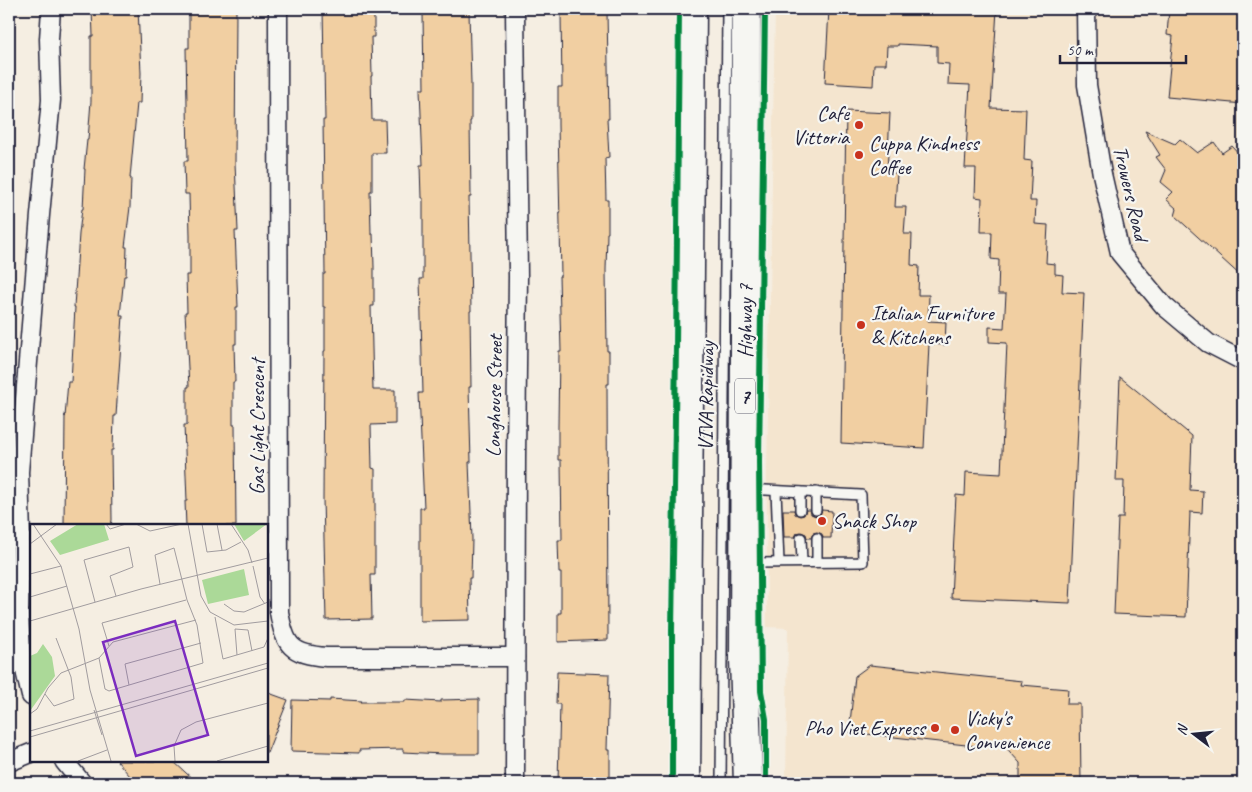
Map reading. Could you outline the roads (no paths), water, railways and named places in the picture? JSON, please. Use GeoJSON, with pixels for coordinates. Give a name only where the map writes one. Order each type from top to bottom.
{"type":"FeatureCollection","features":[{"type":"Feature","properties":{"kind":"main road"},"geometry":{"type":"LineString","coordinates":[[686,783],[692,9]]}},
{"type":"Feature","properties":{"kind":"main road","name":"Highway 7"},"geometry":{"type":"LineString","coordinates":[[746,9],[744,659],[748,783]]}},
{"type":"Feature","properties":{"kind":"street"},"geometry":{"type":"LineString","coordinates":[[30,691],[22,654],[19,611],[21,535],[19,472],[51,100],[49,39],[51,9]]}},
{"type":"Feature","properties":{"kind":"street","name":"Gas Light Crescent"},"geometry":{"type":"LineString","coordinates":[[278,9],[279,612],[283,634],[296,651],[310,655],[515,657]]}},
{"type":"Feature","properties":{"kind":"street","name":"Longhouse Street"},"geometry":{"type":"LineString","coordinates":[[515,9],[518,277],[515,783]]}},
{"type":"Feature","properties":{"kind":"street","name":"Trowers Road"},"geometry":{"type":"LineString","coordinates":[[1086,9],[1087,85],[1102,174],[1120,253],[1164,306],[1208,343],[1243,361]]}},
{"type":"Feature","properties":{"kind":"street"},"geometry":{"type":"LineString","coordinates":[[9,762],[30,753]]}},
{"type":"Feature","properties":{"kind":"street"},"geometry":{"type":"LineString","coordinates":[[65,762],[82,783]]}},
{"type":"Feature","properties":{"kind":"lane","name":"VIVA Rapidway"},"geometry":{"type":"LineString","coordinates":[[721,783],[727,9]]}},
{"type":"Feature","properties":{"kind":"lane"},"geometry":{"type":"LineString","coordinates":[[744,564],[863,562],[861,495],[745,488]]}},
{"type":"Feature","properties":{"kind":"lane"},"geometry":{"type":"LineString","coordinates":[[776,490],[779,562]]}},
{"type":"Feature","properties":{"kind":"lane"},"geometry":{"type":"LineString","coordinates":[[800,492],[800,510]]}},
{"type":"Feature","properties":{"kind":"lane"},"geometry":{"type":"LineString","coordinates":[[816,492],[816,510]]}},
{"type":"Feature","properties":{"kind":"lane"},"geometry":{"type":"LineString","coordinates":[[801,538],[802,562]]}},
{"type":"Feature","properties":{"kind":"lane"},"geometry":{"type":"LineString","coordinates":[[817,538],[817,562]]}},
{"type":"Feature","properties":{"kind":"place","name":"Cafe Vittoria"},"geometry":{"type":"Point","coordinates":[859,125]}},
{"type":"Feature","properties":{"kind":"place","name":"Cuppa Kindness Coffee"},"geometry":{"type":"Point","coordinates":[859,155]}},
{"type":"Feature","properties":{"kind":"place","name":"Italian Furniture & Kitchens"},"geometry":{"type":"Point","coordinates":[861,325]}},
{"type":"Feature","properties":{"kind":"place","name":"Snack Shop"},"geometry":{"type":"Point","coordinates":[822,521]}},
{"type":"Feature","properties":{"kind":"place","name":"Pho Viet Express"},"geometry":{"type":"Point","coordinates":[935,728]}},
{"type":"Feature","properties":{"kind":"place","name":"Vicky's Convenience"},"geometry":{"type":"Point","coordinates":[955,730]}}]}
